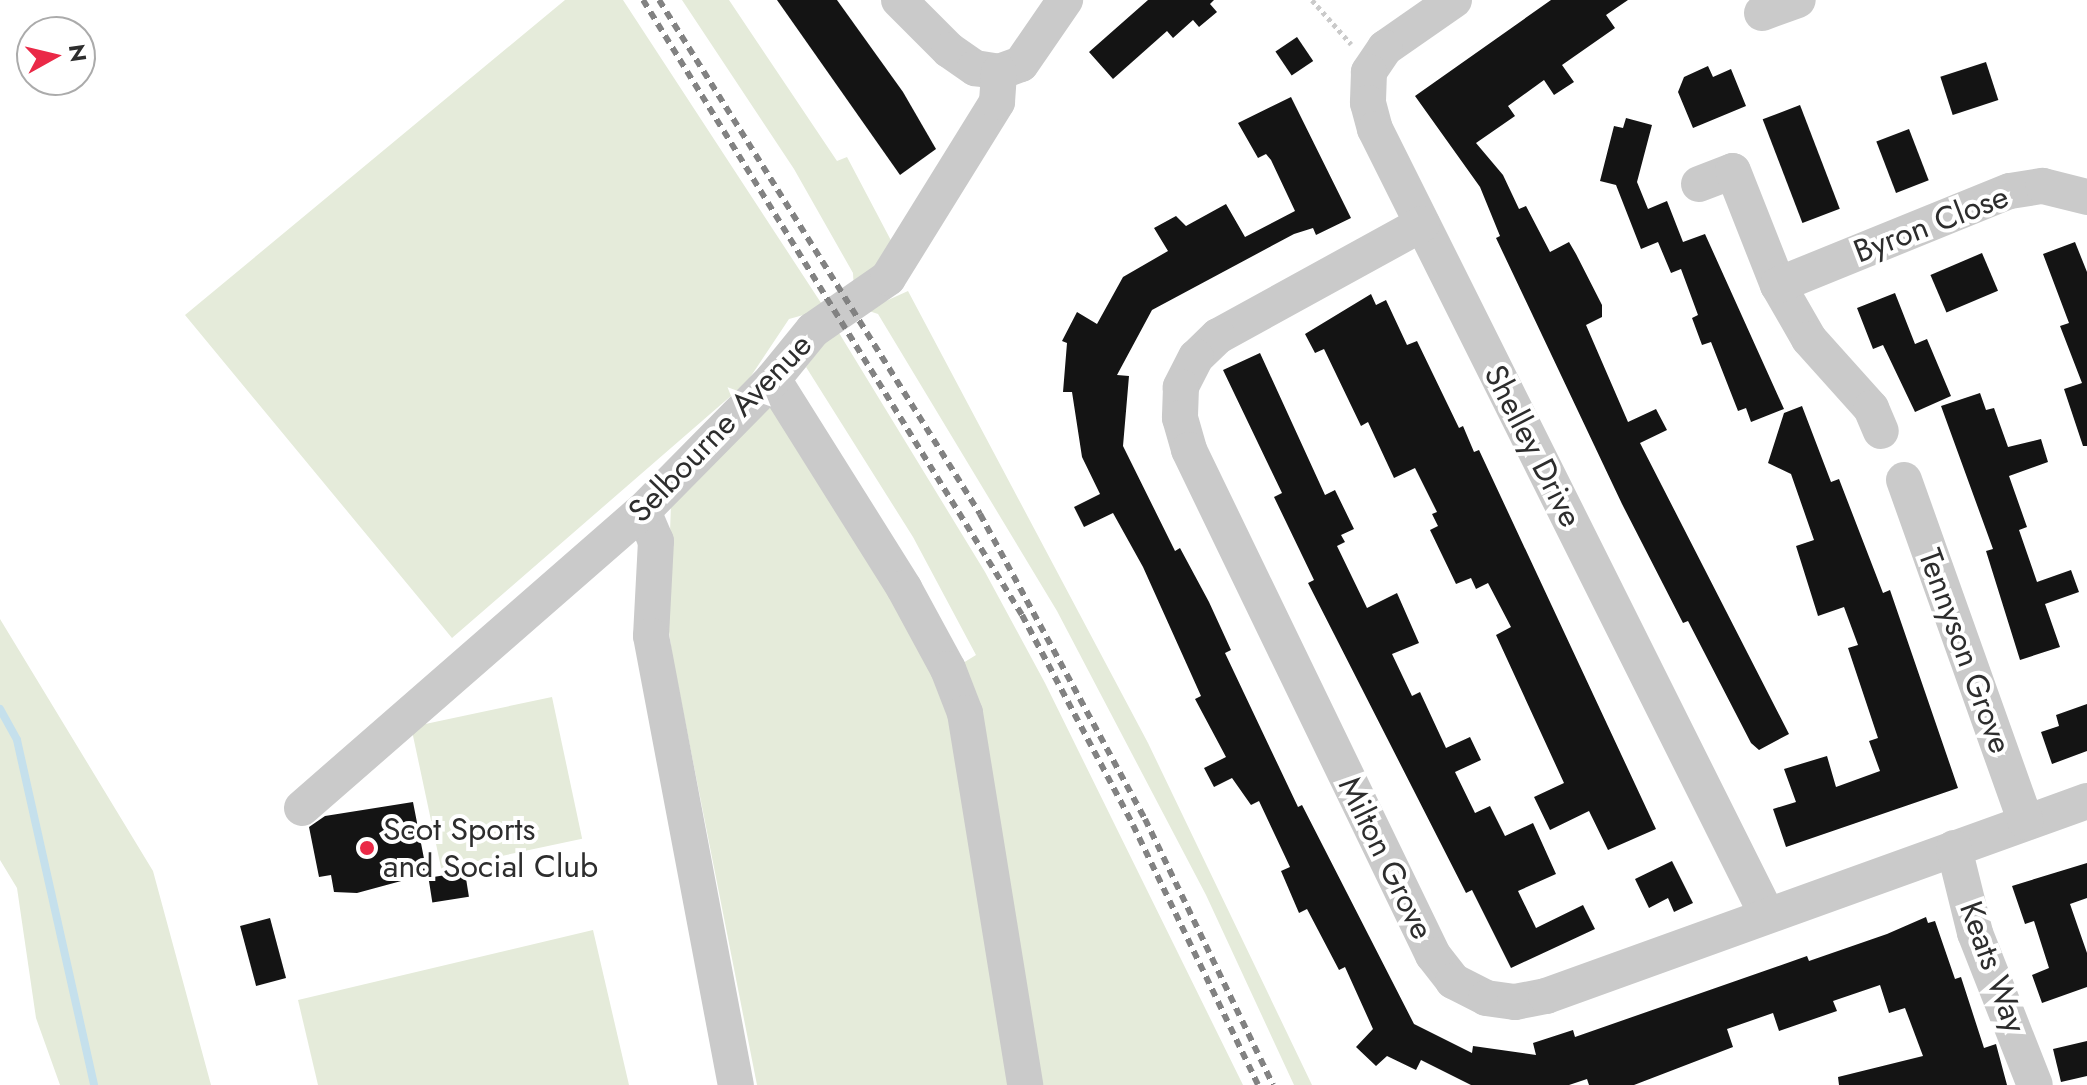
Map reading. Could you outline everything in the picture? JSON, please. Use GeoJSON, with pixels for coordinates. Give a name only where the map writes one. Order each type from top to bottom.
{"type":"FeatureCollection","features":[{"type":"Feature","properties":{"kind":"street"},"geometry":{"type":"LineString","coordinates":[[899,0],[949,50],[975,68],[999,72],[1021,64],[1065,0]]}},
{"type":"Feature","properties":{"kind":"street"},"geometry":{"type":"LineString","coordinates":[[1369,72],[1385,48],[1454,0]]}},
{"type":"Feature","properties":{"kind":"street"},"geometry":{"type":"LineString","coordinates":[[1762,13],[1798,0]]}},
{"type":"Feature","properties":{"kind":"street","name":"Selbourne Avenue"},"geometry":{"type":"LineString","coordinates":[[302,808],[643,511],[773,379],[803,339],[875,290],[907,256],[997,102],[999,72]]}},
{"type":"Feature","properties":{"kind":"street","name":"Shelley Drive"},"geometry":{"type":"LineString","coordinates":[[1369,72],[1368,103],[1375,129],[1767,915]]}},
{"type":"Feature","properties":{"kind":"street"},"geometry":{"type":"LineString","coordinates":[[1699,184],[1733,171],[1778,285],[1809,339],[1871,408],[1881,431]]}},
{"type":"Feature","properties":{"kind":"street","name":"Byron Close"},"geometry":{"type":"LineString","coordinates":[[1778,285],[2010,191],[2043,186],[2087,197]]}},
{"type":"Feature","properties":{"kind":"street","name":"Milton Grove"},"geometry":{"type":"LineString","coordinates":[[1422,224],[1218,336],[1196,357],[1181,387],[1180,418],[1189,450],[1433,955],[1453,981],[1486,998],[1515,1002],[2087,801]]}},
{"type":"Feature","properties":{"kind":"street"},"geometry":{"type":"LineString","coordinates":[[773,379],[904,588],[948,669],[965,713],[1025,1085]]}},
{"type":"Feature","properties":{"kind":"street","name":"Tennyson Grove"},"geometry":{"type":"LineString","coordinates":[[1904,480],[2026,822]]}},
{"type":"Feature","properties":{"kind":"street"},"geometry":{"type":"LineString","coordinates":[[643,511],[656,541],[651,636],[736,1085]]}},
{"type":"Feature","properties":{"kind":"street","name":"Keats Way"},"geometry":{"type":"LineString","coordinates":[[1954,848],[1975,933],[2035,1085]]}},
{"type":"Feature","properties":{"kind":"path"},"geometry":{"type":"LineString","coordinates":[[1312,0],[1369,72]]}},
{"type":"Feature","properties":{"kind":"green space"},"geometry":{"type":"Polygon","coordinates":[[[565,0],[623,0],[825,309],[789,319],[747,382],[452,638],[185,315],[565,0]]]}},
{"type":"Feature","properties":{"kind":"green space"},"geometry":{"type":"Polygon","coordinates":[[[682,0],[729,0],[837,161],[847,157],[896,250],[854,292],[853,273],[794,169],[682,0]]]}},
{"type":"Feature","properties":{"kind":"green space"},"geometry":{"type":"Polygon","coordinates":[[[908,291],[1148,743],[1312,1085],[1294,1085],[1206,895],[1057,611],[878,314],[866,310],[908,291]]]}},
{"type":"Feature","properties":{"kind":"green space"},"geometry":{"type":"Polygon","coordinates":[[[836,328],[985,572],[1045,683],[1243,1085],[757,1085],[672,655],[667,616],[671,504],[773,398],[942,676],[976,655],[913,537],[806,367],[836,328]]]}},
{"type":"Feature","properties":{"kind":"green space"},"geometry":{"type":"Polygon","coordinates":[[[0,619],[153,871],[211,1085],[60,1085],[36,1018],[17,888],[0,860],[0,619]]]}},
{"type":"Feature","properties":{"kind":"green space"},"geometry":{"type":"Polygon","coordinates":[[[552,697],[582,839],[441,869],[411,727],[552,697]]]}},
{"type":"Feature","properties":{"kind":"green space"},"geometry":{"type":"Polygon","coordinates":[[[593,930],[629,1085],[318,1085],[298,1000],[593,930]]]}},
{"type":"Feature","properties":{"kind":"building"},"geometry":{"type":"Polygon","coordinates":[[[777,0],[837,0],[903,92],[936,149],[900,175],[777,0]]]}},
{"type":"Feature","properties":{"kind":"building"},"geometry":{"type":"Polygon","coordinates":[[[1148,0],[1214,0],[1210,4],[1217,12],[1199,27],[1193,20],[1173,38],[1167,31],[1113,79],[1089,52],[1148,0]]]}},
{"type":"Feature","properties":{"kind":"building"},"geometry":{"type":"Polygon","coordinates":[[[1551,0],[1628,0],[1606,15],[1615,28],[1562,65],[1574,82],[1554,95],[1544,80],[1508,106],[1515,116],[1476,143],[1503,175],[1519,209],[1526,206],[1550,252],[1569,242],[1576,254],[1602,305],[1602,317],[1586,325],[1628,422],[1656,409],[1667,430],[1640,443],[1789,734],[1759,750],[1751,743],[1688,621],[1683,623],[1622,504],[1496,238],[1500,236],[1480,187],[1415,96],[1551,0]]]}},
{"type":"Feature","properties":{"kind":"building"},"geometry":{"type":"Polygon","coordinates":[[[1297,37],[1313,61],[1292,76],[1275,52],[1297,37]]]}},
{"type":"Feature","properties":{"kind":"building"},"geometry":{"type":"Polygon","coordinates":[[[1986,62],[1998,100],[1953,115],[1940,77],[1986,62]]]}},
{"type":"Feature","properties":{"kind":"building"},"geometry":{"type":"Polygon","coordinates":[[[1708,66],[1713,77],[1731,69],[1746,106],[1693,128],[1678,92],[1684,77],[1708,66]]]}},
{"type":"Feature","properties":{"kind":"building"},"geometry":{"type":"Polygon","coordinates":[[[1291,97],[1351,218],[1316,235],[1313,228],[1294,234],[1152,310],[1117,375],[1129,376],[1123,446],[1175,551],[1180,548],[1209,602],[1231,650],[1225,653],[1298,807],[1302,805],[1414,1024],[1472,1053],[1473,1046],[1536,1055],[1533,1043],[1573,1030],[1575,1037],[1807,956],[1809,961],[1926,917],[1928,923],[1935,921],[1955,979],[1961,977],[1984,1048],[1996,1044],[2007,1085],[1839,1085],[1838,1077],[1923,1056],[1905,1008],[1889,1013],[1880,985],[1833,1001],[1837,1011],[1779,1031],[1773,1013],[1727,1029],[1733,1047],[1634,1085],[1589,1085],[1587,1079],[1569,1085],[1471,1085],[1421,1060],[1416,1070],[1387,1056],[1376,1066],[1356,1047],[1373,1029],[1345,967],[1339,970],[1307,909],[1299,913],[1281,871],[1290,867],[1259,801],[1251,805],[1232,778],[1214,787],[1204,768],[1226,757],[1195,699],[1201,696],[1143,567],[1113,513],[1084,527],[1074,507],[1100,494],[1082,457],[1072,392],[1063,392],[1067,343],[1062,341],[1077,312],[1097,324],[1123,277],[1168,251],[1154,228],[1176,216],[1186,226],[1226,204],[1245,237],[1295,211],[1271,160],[1266,154],[1258,158],[1238,123],[1291,97]]]}},
{"type":"Feature","properties":{"kind":"building"},"geometry":{"type":"Polygon","coordinates":[[[1800,105],[1840,209],[1802,223],[1763,119],[1800,105]]]}},
{"type":"Feature","properties":{"kind":"building"},"geometry":{"type":"Polygon","coordinates":[[[1626,118],[1652,125],[1637,182],[1648,209],[1667,201],[1683,242],[1705,234],[1784,409],[1751,422],[1746,408],[1738,411],[1711,342],[1702,345],[1692,318],[1698,315],[1681,269],[1671,273],[1658,242],[1641,249],[1616,185],[1600,181],[1614,126],[1623,128],[1626,118]]]}},
{"type":"Feature","properties":{"kind":"building"},"geometry":{"type":"Polygon","coordinates":[[[1909,129],[1929,180],[1896,193],[1876,142],[1909,129]]]}},
{"type":"Feature","properties":{"kind":"building"},"geometry":{"type":"Polygon","coordinates":[[[2075,242],[2087,272],[2087,446],[2083,446],[2064,389],[2082,383],[2060,326],[2069,323],[2043,254],[2075,242]]]}},
{"type":"Feature","properties":{"kind":"building"},"geometry":{"type":"Polygon","coordinates":[[[1982,253],[1998,291],[1946,313],[1930,275],[1982,253]]]}},
{"type":"Feature","properties":{"kind":"building"},"geometry":{"type":"Polygon","coordinates":[[[1895,293],[1915,344],[1927,339],[1951,396],[1915,412],[1883,345],[1873,349],[1857,308],[1895,293]]]}},
{"type":"Feature","properties":{"kind":"building"},"geometry":{"type":"Polygon","coordinates":[[[1371,294],[1376,305],[1386,300],[1407,345],[1417,341],[1459,428],[1463,426],[1474,452],[1479,450],[1656,829],[1608,850],[1589,811],[1550,830],[1534,797],[1564,783],[1496,635],[1511,627],[1488,583],[1476,589],[1471,578],[1456,584],[1430,530],[1438,526],[1432,514],[1437,512],[1415,468],[1394,478],[1368,422],[1361,426],[1324,349],[1315,353],[1305,334],[1371,294]]]}},
{"type":"Feature","properties":{"kind":"building"},"geometry":{"type":"Polygon","coordinates":[[[1260,353],[1325,495],[1335,490],[1354,529],[1341,535],[1345,542],[1337,546],[1367,608],[1397,593],[1419,643],[1392,654],[1412,696],[1420,692],[1446,748],[1470,737],[1481,760],[1455,772],[1475,813],[1490,806],[1505,836],[1533,823],[1556,874],[1518,891],[1536,928],[1583,905],[1595,929],[1511,968],[1472,890],[1466,893],[1308,583],[1314,580],[1274,497],[1282,493],[1223,370],[1260,353]]]}},
{"type":"Feature","properties":{"kind":"building"},"geometry":{"type":"Polygon","coordinates":[[[1980,393],[1986,410],[1994,408],[2008,447],[2041,439],[2048,462],[2009,476],[2027,527],[2019,530],[2037,582],[2071,570],[2079,592],[2045,604],[2060,647],[2020,660],[1986,551],[1993,549],[1941,406],[1980,393]]]}},
{"type":"Feature","properties":{"kind":"building"},"geometry":{"type":"Polygon","coordinates":[[[1802,406],[1831,482],[1839,479],[1883,593],[1890,590],[1958,788],[1786,847],[1773,809],[1796,802],[1784,769],[1827,756],[1836,787],[1880,771],[1869,741],[1878,738],[1848,648],[1858,645],[1844,607],[1818,616],[1796,546],[1814,540],[1791,474],[1768,463],[1784,413],[1802,406]]]}},
{"type":"Feature","properties":{"kind":"building"},"geometry":{"type":"Polygon","coordinates":[[[2087,704],[2087,751],[2052,764],[2041,732],[2059,726],[2056,715],[2087,704]]]}},
{"type":"Feature","properties":{"kind":"building","name":"Scot Sports and Social Club"},"geometry":{"type":"Polygon","coordinates":[[[413,802],[427,874],[357,893],[334,892],[331,875],[319,877],[309,827],[325,816],[413,802]]]}},
{"type":"Feature","properties":{"kind":"building"},"geometry":{"type":"Polygon","coordinates":[[[1672,861],[1693,903],[1674,912],[1668,898],[1649,908],[1635,879],[1672,861]]]}},
{"type":"Feature","properties":{"kind":"building"},"geometry":{"type":"Polygon","coordinates":[[[2087,863],[2087,898],[2070,904],[2087,953],[2087,987],[2042,1003],[2032,975],[2049,968],[2034,921],[2025,924],[2012,886],[2087,863]]]}},
{"type":"Feature","properties":{"kind":"building"},"geometry":{"type":"Polygon","coordinates":[[[465,872],[469,897],[432,902],[428,878],[465,872]]]}},
{"type":"Feature","properties":{"kind":"building"},"geometry":{"type":"Polygon","coordinates":[[[270,918],[286,978],[256,986],[240,926],[270,918]]]}},
{"type":"Feature","properties":{"kind":"building"},"geometry":{"type":"Polygon","coordinates":[[[2087,1041],[2087,1076],[2061,1082],[2053,1049],[2087,1041]]]}},
{"type":"Feature","properties":{"kind":"waterway"},"geometry":{"type":"LineString","coordinates":[[0,709],[17,740],[94,1085]]}},
{"type":"Feature","properties":{"kind":"railway"},"geometry":{"type":"LineString","coordinates":[[643,0],[1022,615],[1133,825],[1258,1085]]}},
{"type":"Feature","properties":{"kind":"railway"},"geometry":{"type":"LineString","coordinates":[[659,0],[980,514],[1145,819],[1273,1085]]}},
{"type":"Feature","properties":{"kind":"place","name":"Scot Sports and Social Club"},"geometry":{"type":"Point","coordinates":[367,848]}}]}
